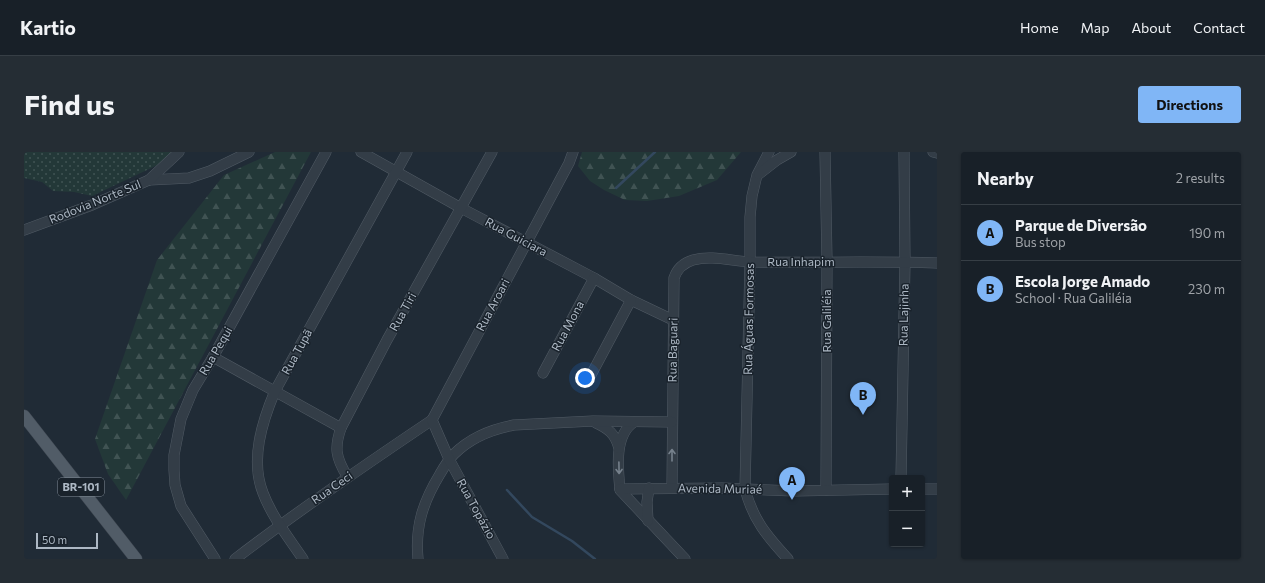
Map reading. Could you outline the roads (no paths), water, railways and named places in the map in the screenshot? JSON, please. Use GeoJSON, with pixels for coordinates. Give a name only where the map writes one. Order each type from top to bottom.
{"type":"FeatureCollection","features":[{"type":"Feature","properties":{"kind":"main road","name":"BR-101"},"geometry":{"type":"LineString","coordinates":[[24,416],[136,559]]}},
{"type":"Feature","properties":{"kind":"street","name":"Rodovia Norte Sul"},"geometry":{"type":"LineString","coordinates":[[24,230],[92,205],[149,180],[179,152]]}},
{"type":"Feature","properties":{"kind":"street"},"geometry":{"type":"LineString","coordinates":[[149,180],[189,178],[210,171],[249,152]]}},
{"type":"Feature","properties":{"kind":"street","name":"Rua Pequi"},"geometry":{"type":"LineString","coordinates":[[215,559],[181,506],[175,485],[174,470],[174,455],[177,435],[185,408],[193,390],[213,357],[326,152]]}},
{"type":"Feature","properties":{"kind":"street","name":"Rua Guiciara"},"geometry":{"type":"LineString","coordinates":[[360,152],[461,208],[594,278],[631,300],[673,320]]}},
{"type":"Feature","properties":{"kind":"street","name":"Rua Tupã"},"geometry":{"type":"LineString","coordinates":[[303,559],[280,525],[262,492],[258,467],[259,448],[263,427],[275,391],[406,152]]}},
{"type":"Feature","properties":{"kind":"street","name":"Rua Tiri"},"geometry":{"type":"LineString","coordinates":[[347,476],[340,465],[337,452],[337,440],[341,428],[387,340],[492,152]]}},
{"type":"Feature","properties":{"kind":"street","name":"Rua Aroari"},"geometry":{"type":"LineString","coordinates":[[432,420],[569,163],[573,152]]}},
{"type":"Feature","properties":{"kind":"street","name":"Rua Águas Formosas"},"geometry":{"type":"LineString","coordinates":[[769,152],[757,175],[752,196],[750,217],[745,489],[749,505],[763,530],[788,559]]}},
{"type":"Feature","properties":{"kind":"street"},"geometry":{"type":"LineString","coordinates":[[757,175],[791,152]]}},
{"type":"Feature","properties":{"kind":"street","name":"Rua Galiléia"},"geometry":{"type":"LineString","coordinates":[[825,152],[827,262],[826,490]]}},
{"type":"Feature","properties":{"kind":"street","name":"Rua Lajinha"},"geometry":{"type":"LineString","coordinates":[[901,475],[905,262],[904,152]]}},
{"type":"Feature","properties":{"kind":"street"},"geometry":{"type":"LineString","coordinates":[[933,152],[937,153]]}},
{"type":"Feature","properties":{"kind":"street","name":"Rua Inhapim"},"geometry":{"type":"LineString","coordinates":[[674,278],[680,267],[693,260],[712,259],[750,262],[937,263]]}},
{"type":"Feature","properties":{"kind":"street","name":"Rua Mona"},"geometry":{"type":"LineString","coordinates":[[543,373],[594,278]]}},
{"type":"Feature","properties":{"kind":"street","name":"Rua Baguari"},"geometry":{"type":"LineString","coordinates":[[672,488],[674,278]]}},
{"type":"Feature","properties":{"kind":"street"},"geometry":{"type":"LineString","coordinates":[[591,375],[631,300]]}},
{"type":"Feature","properties":{"kind":"street"},"geometry":{"type":"LineString","coordinates":[[213,357],[341,428]]}},
{"type":"Feature","properties":{"kind":"street"},"geometry":{"type":"LineString","coordinates":[[432,420],[449,460]]}},
{"type":"Feature","properties":{"kind":"street","name":"Rua Ceci"},"geometry":{"type":"LineString","coordinates":[[235,559],[347,476],[432,420]]}},
{"type":"Feature","properties":{"kind":"street"},"geometry":{"type":"LineString","coordinates":[[418,559],[418,530],[423,508],[429,492],[449,460],[459,449],[483,434],[514,424],[593,421],[672,422]]}},
{"type":"Feature","properties":{"kind":"street"},"geometry":{"type":"LineString","coordinates":[[593,421],[611,432],[617,440],[619,448],[620,489],[622,493],[685,559]]}},
{"type":"Feature","properties":{"kind":"street"},"geometry":{"type":"LineString","coordinates":[[619,448],[625,429],[634,422]]}},
{"type":"Feature","properties":{"kind":"street","name":"Rua Topázio"},"geometry":{"type":"LineString","coordinates":[[449,460],[503,559]]}},
{"type":"Feature","properties":{"kind":"street"},"geometry":{"type":"LineString","coordinates":[[648,488],[648,521]]}},
{"type":"Feature","properties":{"kind":"street","name":"Avenida Muriaé"},"geometry":{"type":"LineString","coordinates":[[620,489],[672,488],[794,491],[889,489]]}},
{"type":"Feature","properties":{"kind":"street"},"geometry":{"type":"LineString","coordinates":[[925,489],[937,489]]}},
{"type":"Feature","properties":{"kind":"waterway"},"geometry":{"type":"LineString","coordinates":[[616,188],[655,152]]}},
{"type":"Feature","properties":{"kind":"waterway"},"geometry":{"type":"LineString","coordinates":[[507,490],[532,517],[572,541],[595,559]]}},
{"type":"Feature","properties":{"kind":"place","name":"Escola Jorge Amado"},"geometry":{"type":"Point","coordinates":[863,415]}},
{"type":"Feature","properties":{"kind":"place","name":"Parque de Diversão"},"geometry":{"type":"Point","coordinates":[792,500]}}]}
